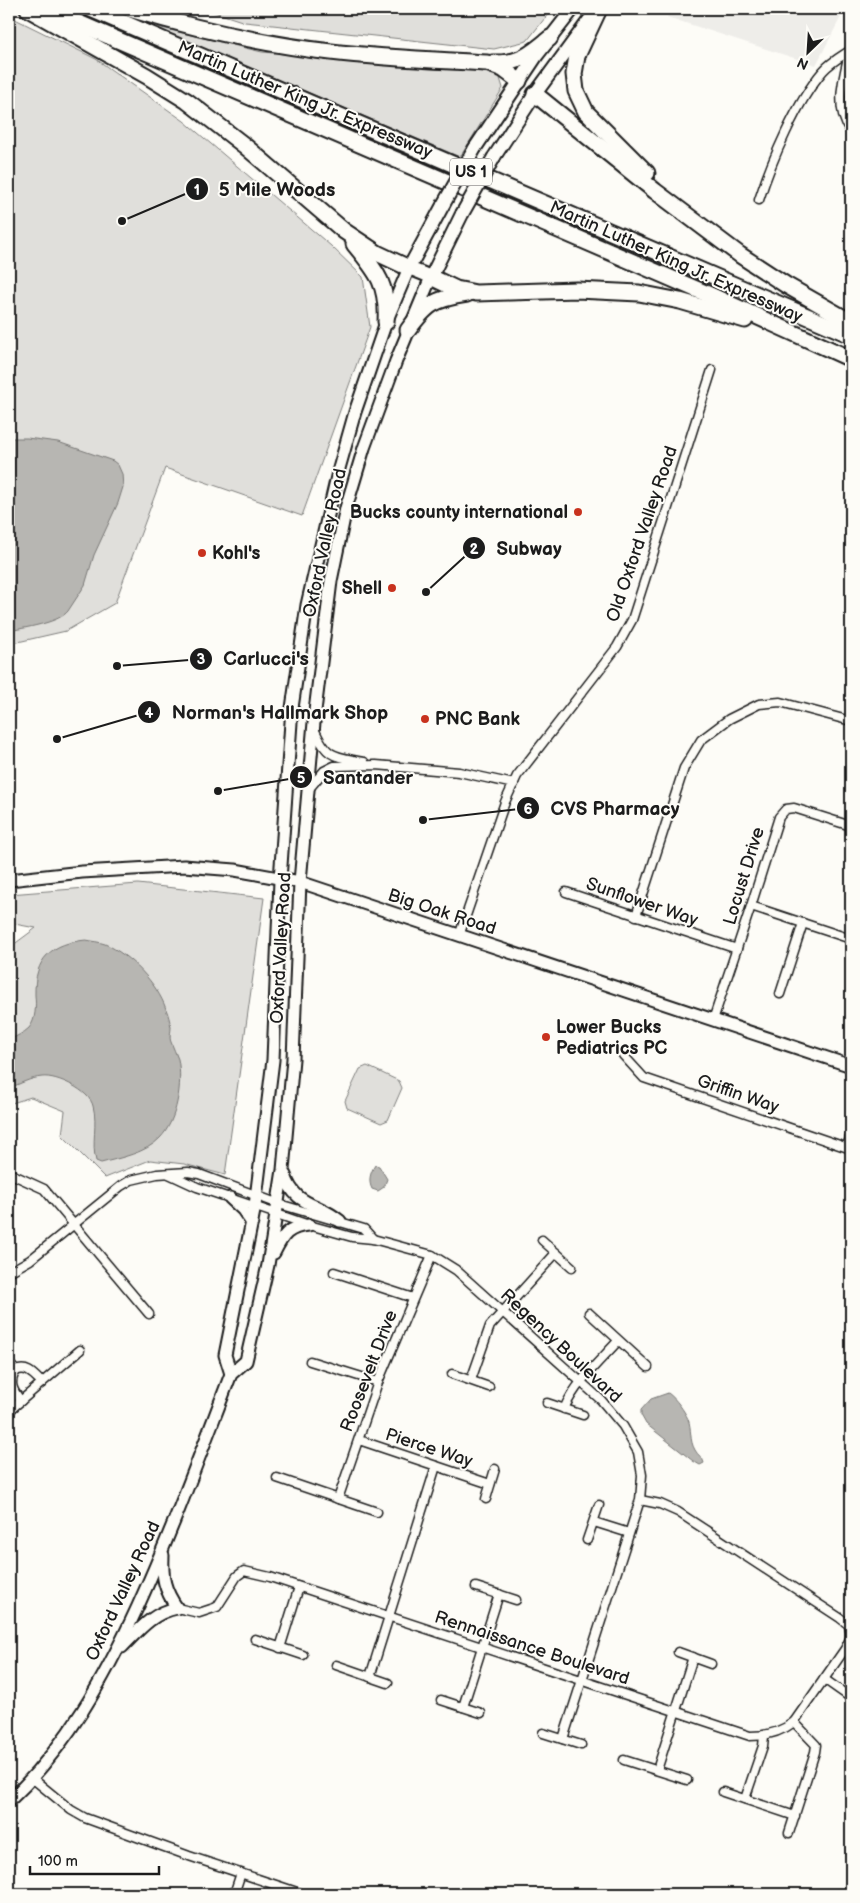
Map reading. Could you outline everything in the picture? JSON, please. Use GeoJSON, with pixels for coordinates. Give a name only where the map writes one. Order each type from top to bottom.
{"type":"FeatureCollection","features":[{"type":"Feature","properties":{"kind":"highway"},"geometry":{"type":"LineString","coordinates":[[28,9],[140,72],[187,101],[264,161],[344,232],[371,250],[410,268]]}},
{"type":"Feature","properties":{"kind":"highway","name":"Martin Luther King Jr. Expressway"},"geometry":{"type":"LineString","coordinates":[[46,9],[702,292],[851,359]]}},
{"type":"Feature","properties":{"kind":"highway","name":"Martin Luther King Jr. Expressway"},"geometry":{"type":"LineString","coordinates":[[91,9],[851,335]]}},
{"type":"Feature","properties":{"kind":"highway"},"geometry":{"type":"LineString","coordinates":[[130,9],[200,28],[297,47],[371,56],[487,63],[516,61],[534,52],[550,38]]}},
{"type":"Feature","properties":{"kind":"highway"},"geometry":{"type":"LineString","coordinates":[[599,9],[576,56],[574,82],[578,99],[591,118],[690,216]]}},
{"type":"Feature","properties":{"kind":"highway"},"geometry":{"type":"LineString","coordinates":[[487,63],[503,69],[519,81]]}},
{"type":"Feature","properties":{"kind":"highway"},"geometry":{"type":"LineString","coordinates":[[535,94],[655,190],[756,266],[851,322]]}},
{"type":"Feature","properties":{"kind":"highway"},"geometry":{"type":"LineString","coordinates":[[344,232],[378,276],[386,301],[386,322]]}},
{"type":"Feature","properties":{"kind":"highway"},"geometry":{"type":"LineString","coordinates":[[431,277],[456,289],[476,293]]}},
{"type":"Feature","properties":{"kind":"highway"},"geometry":{"type":"LineString","coordinates":[[408,330],[422,312],[442,298],[476,293],[578,290],[639,293],[699,306],[802,337]]}},
{"type":"Feature","properties":{"kind":"main road","name":"Oxford Valley Road"},"geometry":{"type":"LineString","coordinates":[[231,1374],[225,1356],[256,1201],[273,1060],[280,880],[292,708],[306,605],[346,441],[364,382],[386,322],[410,268],[443,205],[475,148],[519,81],[573,9]]}},
{"type":"Feature","properties":{"kind":"main road","name":"Oxford Valley Road"},"geometry":{"type":"LineString","coordinates":[[9,1801],[49,1759],[78,1719],[115,1653],[163,1550],[231,1374],[246,1360],[268,1265],[283,1170],[293,1060],[300,882],[313,728],[331,581],[346,508],[364,448],[408,330],[431,277],[462,214],[494,157],[535,94],[599,9]]}},
{"type":"Feature","properties":{"kind":"main road"},"geometry":{"type":"LineString","coordinates":[[519,81],[535,94]]}},
{"type":"Feature","properties":{"kind":"main road"},"geometry":{"type":"LineString","coordinates":[[410,268],[431,277]]}},
{"type":"Feature","properties":{"kind":"main road","name":"Big Oak Road"},"geometry":{"type":"LineString","coordinates":[[9,880],[82,872],[184,866],[234,870],[280,880],[300,882],[851,1066]]}},
{"type":"Feature","properties":{"kind":"main road"},"geometry":{"type":"LineString","coordinates":[[283,1170],[288,1187],[299,1199],[332,1214],[340,1221]]}},
{"type":"Feature","properties":{"kind":"main road"},"geometry":{"type":"LineString","coordinates":[[230,1198],[243,1210],[252,1223]]}},
{"type":"Feature","properties":{"kind":"main road"},"geometry":{"type":"LineString","coordinates":[[268,1265],[283,1235],[298,1226],[309,1225]]}},
{"type":"Feature","properties":{"kind":"main road"},"geometry":{"type":"LineString","coordinates":[[115,1653],[152,1618],[163,1611],[177,1608],[167,1594],[164,1582],[163,1550]]}},
{"type":"Feature","properties":{"kind":"street"},"geometry":{"type":"LineString","coordinates":[[850,52],[851,88]]}},
{"type":"Feature","properties":{"kind":"street"},"geometry":{"type":"LineString","coordinates":[[850,52],[841,83],[840,97],[845,120],[851,132]]}},
{"type":"Feature","properties":{"kind":"street"},"geometry":{"type":"LineString","coordinates":[[759,200],[776,154],[810,89],[824,69],[850,52]]}},
{"type":"Feature","properties":{"kind":"street","name":"Old Oxford Valley Road"},"geometry":{"type":"LineString","coordinates":[[459,936],[505,802],[517,776],[617,647],[632,620],[712,370]]}},
{"type":"Feature","properties":{"kind":"street"},"geometry":{"type":"LineString","coordinates":[[636,916],[684,768],[701,740],[729,719],[759,704],[780,702],[851,721]]}},
{"type":"Feature","properties":{"kind":"street"},"geometry":{"type":"LineString","coordinates":[[313,728],[324,748],[330,754],[376,765]]}},
{"type":"Feature","properties":{"kind":"street"},"geometry":{"type":"LineString","coordinates":[[308,790],[324,771],[334,766],[376,765],[459,772],[514,784]]}},
{"type":"Feature","properties":{"kind":"street","name":"Locust Drive"},"geometry":{"type":"LineString","coordinates":[[713,1020],[779,817],[786,809],[794,808],[851,826]]}},
{"type":"Feature","properties":{"kind":"street","name":"Sunflower Way"},"geometry":{"type":"LineString","coordinates":[[566,892],[737,949]]}},
{"type":"Feature","properties":{"kind":"street"},"geometry":{"type":"LineString","coordinates":[[751,906],[851,939]]}},
{"type":"Feature","properties":{"kind":"street"},"geometry":{"type":"LineString","coordinates":[[780,994],[803,923]]}},
{"type":"Feature","properties":{"kind":"street","name":"Griffin Way"},"geometry":{"type":"LineString","coordinates":[[623,1055],[644,1078],[849,1148]]}},
{"type":"Feature","properties":{"kind":"street"},"geometry":{"type":"LineString","coordinates":[[849,1148],[851,1134]]}},
{"type":"Feature","properties":{"kind":"street"},"geometry":{"type":"LineString","coordinates":[[9,1272],[30,1260],[121,1186],[142,1176],[188,1172],[199,1174],[256,1201],[278,1209]]}},
{"type":"Feature","properties":{"kind":"street"},"geometry":{"type":"LineString","coordinates":[[9,1173],[44,1189],[149,1314]]}},
{"type":"Feature","properties":{"kind":"street"},"geometry":{"type":"LineString","coordinates":[[169,1174],[230,1198],[256,1201]]}},
{"type":"Feature","properties":{"kind":"street","name":"Regency Boulevard"},"geometry":{"type":"LineString","coordinates":[[278,1209],[340,1221],[364,1229],[373,1239]]}},
{"type":"Feature","properties":{"kind":"street","name":"Regency Boulevard"},"geometry":{"type":"LineString","coordinates":[[278,1209],[309,1225],[352,1237],[373,1239],[432,1255],[456,1270],[601,1400],[623,1426],[638,1452],[642,1475],[640,1500],[563,1739]]}},
{"type":"Feature","properties":{"kind":"street"},"geometry":{"type":"LineString","coordinates":[[542,1240],[572,1267]]}},
{"type":"Feature","properties":{"kind":"street"},"geometry":{"type":"LineString","coordinates":[[471,1380],[490,1326],[556,1253]]}},
{"type":"Feature","properties":{"kind":"street","name":"Roosevelt Drive"},"geometry":{"type":"LineString","coordinates":[[338,1499],[378,1382],[432,1255]]}},
{"type":"Feature","properties":{"kind":"street"},"geometry":{"type":"LineString","coordinates":[[334,1272],[413,1298]]}},
{"type":"Feature","properties":{"kind":"street"},"geometry":{"type":"LineString","coordinates":[[589,1314],[648,1367]]}},
{"type":"Feature","properties":{"kind":"street"},"geometry":{"type":"LineString","coordinates":[[564,1409],[580,1382],[618,1341]]}},
{"type":"Feature","properties":{"kind":"street"},"geometry":{"type":"LineString","coordinates":[[9,1412],[80,1350]]}},
{"type":"Feature","properties":{"kind":"street"},"geometry":{"type":"LineString","coordinates":[[310,1361],[378,1382]]}},
{"type":"Feature","properties":{"kind":"street"},"geometry":{"type":"LineString","coordinates":[[9,1363],[16,1372]]}},
{"type":"Feature","properties":{"kind":"street"},"geometry":{"type":"LineString","coordinates":[[21,1401],[11,1385],[12,1377],[16,1372],[24,1370],[30,1372],[42,1383]]}},
{"type":"Feature","properties":{"kind":"street"},"geometry":{"type":"LineString","coordinates":[[452,1374],[489,1387]]}},
{"type":"Feature","properties":{"kind":"street"},"geometry":{"type":"LineString","coordinates":[[547,1403],[583,1415]]}},
{"type":"Feature","properties":{"kind":"street","name":"Pierce Way"},"geometry":{"type":"LineString","coordinates":[[359,1440],[490,1484]]}},
{"type":"Feature","properties":{"kind":"street"},"geometry":{"type":"LineString","coordinates":[[370,1677],[436,1466]]}},
{"type":"Feature","properties":{"kind":"street"},"geometry":{"type":"LineString","coordinates":[[486,1499],[495,1469]]}},
{"type":"Feature","properties":{"kind":"street"},"geometry":{"type":"LineString","coordinates":[[277,1478],[376,1512]]}},
{"type":"Feature","properties":{"kind":"street","name":"Rennaissance Boulevard"},"geometry":{"type":"LineString","coordinates":[[177,1608],[199,1613],[217,1607],[236,1576],[244,1571],[388,1616],[750,1736],[764,1736],[786,1729],[794,1722],[845,1649],[851,1635],[848,1625],[678,1512],[660,1504],[640,1500]]}},
{"type":"Feature","properties":{"kind":"street"},"geometry":{"type":"LineString","coordinates":[[587,1540],[599,1505]]}},
{"type":"Feature","properties":{"kind":"street"},"geometry":{"type":"LineString","coordinates":[[594,1522],[629,1533]]}},
{"type":"Feature","properties":{"kind":"street"},"geometry":{"type":"LineString","coordinates":[[280,1648],[299,1587]]}},
{"type":"Feature","properties":{"kind":"street"},"geometry":{"type":"LineString","coordinates":[[476,1587],[516,1600]]}},
{"type":"Feature","properties":{"kind":"street"},"geometry":{"type":"LineString","coordinates":[[463,1707],[498,1594]]}},
{"type":"Feature","properties":{"kind":"street"},"geometry":{"type":"LineString","coordinates":[[256,1640],[303,1655]]}},
{"type":"Feature","properties":{"kind":"street"},"geometry":{"type":"LineString","coordinates":[[678,1652],[711,1664]]}},
{"type":"Feature","properties":{"kind":"street"},"geometry":{"type":"LineString","coordinates":[[657,1770],[693,1657]]}},
{"type":"Feature","properties":{"kind":"street"},"geometry":{"type":"LineString","coordinates":[[336,1665],[388,1683]]}},
{"type":"Feature","properties":{"kind":"street"},"geometry":{"type":"LineString","coordinates":[[824,1679],[851,1698]]}},
{"type":"Feature","properties":{"kind":"street"},"geometry":{"type":"LineString","coordinates":[[441,1700],[481,1713]]}},
{"type":"Feature","properties":{"kind":"street"},"geometry":{"type":"LineString","coordinates":[[789,1833],[816,1745],[794,1722]]}},
{"type":"Feature","properties":{"kind":"street"},"geometry":{"type":"LineString","coordinates":[[543,1733],[581,1745]]}},
{"type":"Feature","properties":{"kind":"street"},"geometry":{"type":"LineString","coordinates":[[746,1799],[763,1746],[764,1736]]}},
{"type":"Feature","properties":{"kind":"street"},"geometry":{"type":"LineString","coordinates":[[624,1760],[687,1780]]}},
{"type":"Feature","properties":{"kind":"street"},"geometry":{"type":"LineString","coordinates":[[32,1778],[85,1818],[303,1894]]}},
{"type":"Feature","properties":{"kind":"street"},"geometry":{"type":"LineString","coordinates":[[723,1792],[795,1816]]}},
{"type":"Feature","properties":{"kind":"street"},"geometry":{"type":"LineString","coordinates":[[234,1894],[241,1873]]}},
{"type":"Feature","properties":{"kind":"shaded area"},"geometry":{"type":"Polygon","coordinates":[[[205,9],[552,9],[527,41],[494,49],[245,22],[205,9]]]}},
{"type":"Feature","properties":{"kind":"shaded area"},"geometry":{"type":"Polygon","coordinates":[[[675,9],[845,9],[816,65],[667,17],[675,9]]]}},
{"type":"Feature","properties":{"kind":"shaded area"},"geometry":{"type":"Polygon","coordinates":[[[9,16],[96,59],[184,121],[331,246],[363,277],[370,327],[302,516],[165,468],[115,603],[66,631],[9,644],[9,16]]]}},
{"type":"Feature","properties":{"kind":"shaded area"},"geometry":{"type":"Polygon","coordinates":[[[149,25],[262,52],[475,70],[499,75],[503,88],[460,157],[149,25]]]}},
{"type":"Feature","properties":{"kind":"shaded area"},"geometry":{"type":"Polygon","coordinates":[[[9,438],[58,442],[113,461],[118,465],[122,474],[123,487],[118,503],[94,555],[85,585],[68,611],[49,622],[9,631],[9,438]]]}},
{"type":"Feature","properties":{"kind":"shaded area"},"geometry":{"type":"Polygon","coordinates":[[[138,884],[264,898],[225,1175],[184,1164],[150,1160],[105,1178],[62,1135],[65,1111],[31,1097],[9,1104],[9,948],[36,928],[9,923],[9,894],[138,884]]]}},
{"type":"Feature","properties":{"kind":"shaded area"},"geometry":{"type":"Polygon","coordinates":[[[86,940],[105,944],[124,955],[142,971],[156,989],[162,999],[171,1027],[170,1040],[178,1059],[180,1079],[177,1101],[171,1122],[160,1138],[148,1148],[101,1163],[96,1161],[94,1147],[95,1120],[93,1106],[91,1100],[80,1090],[64,1081],[48,1077],[33,1079],[9,1088],[9,1040],[27,1030],[33,1021],[36,982],[42,962],[55,949],[86,940]]]}},
{"type":"Feature","properties":{"kind":"shaded area"},"geometry":{"type":"Polygon","coordinates":[[[367,1066],[399,1081],[402,1088],[388,1120],[381,1123],[347,1108],[345,1101],[360,1069],[367,1066]]]}},
{"type":"Feature","properties":{"kind":"shaded area"},"geometry":{"type":"Polygon","coordinates":[[[375,1165],[379,1166],[387,1179],[384,1187],[378,1191],[372,1189],[370,1183],[375,1165]]]}},
{"type":"Feature","properties":{"kind":"shaded area"},"geometry":{"type":"Polygon","coordinates":[[[668,1393],[674,1398],[688,1419],[693,1446],[703,1459],[704,1463],[700,1465],[646,1424],[641,1415],[641,1410],[651,1399],[668,1393]]]}},
{"type":"Feature","properties":{"kind":"place","name":"5 Mile Woods"},"geometry":{"type":"Point","coordinates":[122,221]}},
{"type":"Feature","properties":{"kind":"place","name":"Bucks county international"},"geometry":{"type":"Point","coordinates":[578,512]}},
{"type":"Feature","properties":{"kind":"place","name":"Kohl's"},"geometry":{"type":"Point","coordinates":[202,553]}},
{"type":"Feature","properties":{"kind":"place","name":"Shell"},"geometry":{"type":"Point","coordinates":[392,588]}},
{"type":"Feature","properties":{"kind":"place","name":"Subway"},"geometry":{"type":"Point","coordinates":[426,592]}},
{"type":"Feature","properties":{"kind":"place","name":"Carlucci's"},"geometry":{"type":"Point","coordinates":[117,666]}},
{"type":"Feature","properties":{"kind":"place","name":"PNC Bank"},"geometry":{"type":"Point","coordinates":[425,719]}},
{"type":"Feature","properties":{"kind":"place","name":"Norman's Hallmark Shop"},"geometry":{"type":"Point","coordinates":[57,739]}},
{"type":"Feature","properties":{"kind":"place","name":"Santander"},"geometry":{"type":"Point","coordinates":[218,791]}},
{"type":"Feature","properties":{"kind":"place","name":"CVS Pharmacy"},"geometry":{"type":"Point","coordinates":[423,820]}},
{"type":"Feature","properties":{"kind":"place","name":"Lower Bucks Pediatrics PC"},"geometry":{"type":"Point","coordinates":[546,1037]}}]}
